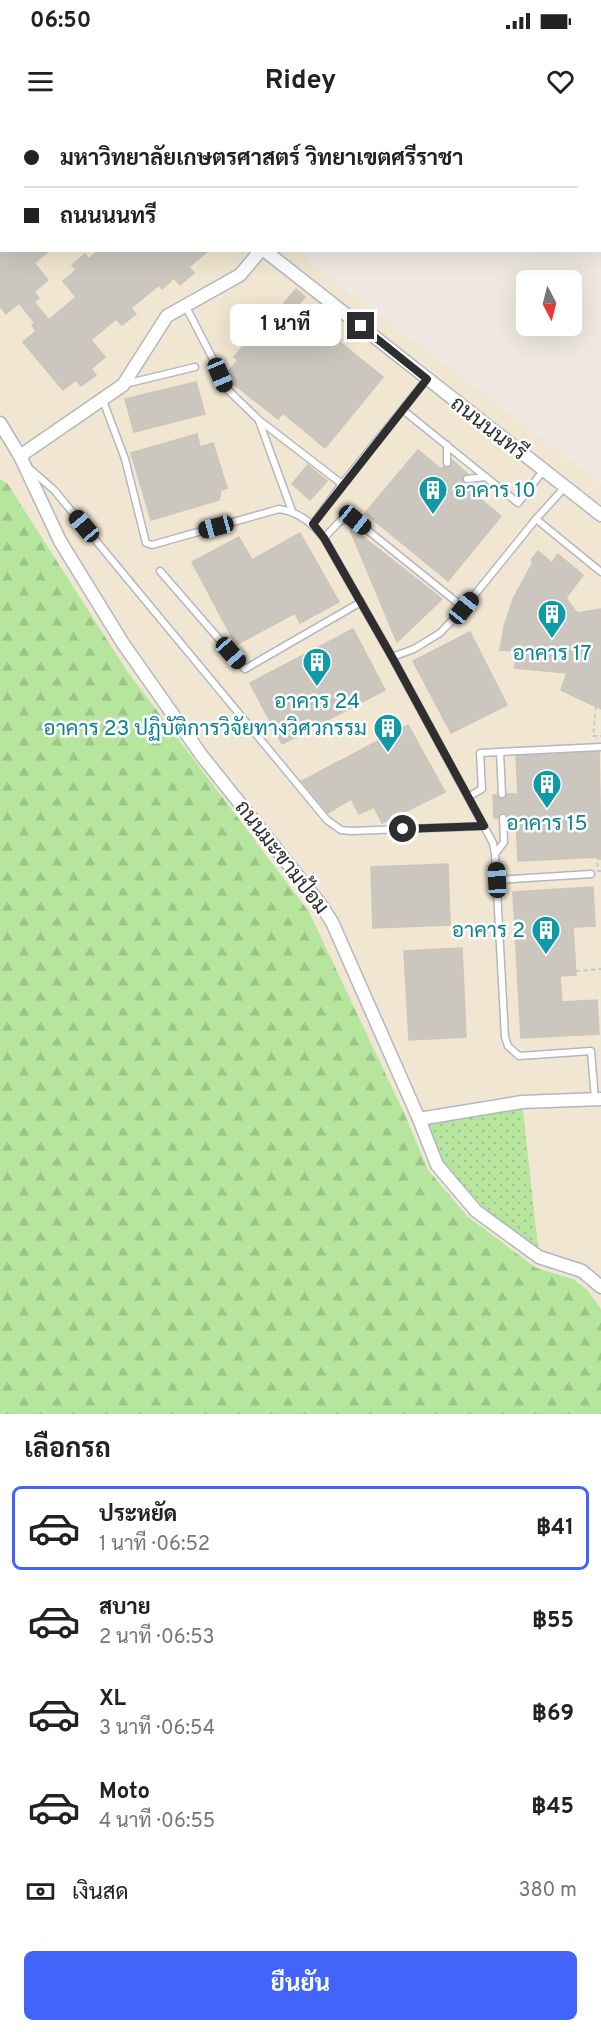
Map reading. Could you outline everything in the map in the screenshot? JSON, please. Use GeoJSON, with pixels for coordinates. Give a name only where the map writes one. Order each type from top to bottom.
{"type":"FeatureCollection","features":[{"type":"Feature","properties":{"kind":"street"},"geometry":{"type":"LineString","coordinates":[[22,460],[123,385],[166,316],[240,275],[261,252]]}},
{"type":"Feature","properties":{"kind":"street","name":"ถนนนนทรี"},"geometry":{"type":"LineString","coordinates":[[266,252],[601,515]]}},
{"type":"Feature","properties":{"kind":"street","name":"ถนนมะขามป้อม"},"geometry":{"type":"LineString","coordinates":[[0,423],[22,460],[60,541],[122,642],[202,756],[321,905],[332,922],[437,1165],[476,1211],[539,1257],[582,1271],[601,1287]]}},
{"type":"Feature","properties":{"kind":"street"},"geometry":{"type":"LineString","coordinates":[[419,1119],[522,1102],[598,1099]]}},
{"type":"Feature","properties":{"kind":"lane"},"geometry":{"type":"LineString","coordinates":[[184,305],[226,388],[259,420],[342,484]]}},
{"type":"Feature","properties":{"kind":"lane"},"geometry":{"type":"LineString","coordinates":[[123,385],[195,367]]}},
{"type":"Feature","properties":{"kind":"lane"},"geometry":{"type":"LineString","coordinates":[[313,524],[342,484],[427,379]]}},
{"type":"Feature","properties":{"kind":"lane"},"geometry":{"type":"LineString","coordinates":[[102,399],[125,459],[144,541],[147,544],[279,509],[292,511],[313,524],[324,538],[392,657],[493,843],[505,1037],[508,1046],[519,1056],[591,1051],[598,1099]]}},
{"type":"Feature","properties":{"kind":"lane"},"geometry":{"type":"LineString","coordinates":[[403,410],[518,503],[543,471]]}},
{"type":"Feature","properties":{"kind":"lane"},"geometry":{"type":"LineString","coordinates":[[259,420],[292,511]]}},
{"type":"Feature","properties":{"kind":"lane"},"geometry":{"type":"LineString","coordinates":[[447,445],[447,463]]}},
{"type":"Feature","properties":{"kind":"lane"},"geometry":{"type":"LineString","coordinates":[[22,460],[54,490],[327,820],[341,830],[351,831],[484,826]]}},
{"type":"Feature","properties":{"kind":"lane"},"geometry":{"type":"LineString","coordinates":[[467,479],[486,477]]}},
{"type":"Feature","properties":{"kind":"lane"},"geometry":{"type":"LineString","coordinates":[[392,657],[414,649],[440,633],[464,608],[564,488]]}},
{"type":"Feature","properties":{"kind":"lane"},"geometry":{"type":"LineString","coordinates":[[536,519],[601,572]]}},
{"type":"Feature","properties":{"kind":"lane"},"geometry":{"type":"LineString","coordinates":[[324,538],[341,520],[355,520],[464,608]]}},
{"type":"Feature","properties":{"kind":"lane"},"geometry":{"type":"LineString","coordinates":[[160,572],[245,669],[361,602]]}},
{"type":"Feature","properties":{"kind":"lane"},"geometry":{"type":"LineString","coordinates":[[468,797],[482,789],[480,753],[601,747]]}},
{"type":"Feature","properties":{"kind":"lane"},"geometry":{"type":"LineString","coordinates":[[500,752],[502,794]]}},
{"type":"Feature","properties":{"kind":"lane"},"geometry":{"type":"LineString","coordinates":[[495,854],[504,842],[503,818]]}},
{"type":"Feature","properties":{"kind":"lane"},"geometry":{"type":"LineString","coordinates":[[497,880],[595,873]]}},
{"type":"Feature","properties":{"kind":"path"},"geometry":{"type":"LineString","coordinates":[[596,706],[593,736],[601,736]]}},
{"type":"Feature","properties":{"kind":"path"},"geometry":{"type":"LineString","coordinates":[[595,873],[597,859],[601,859]]}},
{"type":"Feature","properties":{"kind":"path"},"geometry":{"type":"LineString","coordinates":[[576,971],[601,969]]}},
{"type":"Feature","properties":{"kind":"shaded area"},"geometry":{"type":"Polygon","coordinates":[[[0,252],[296,252],[601,483],[601,1309],[596,1300],[573,1279],[536,1269],[467,1216],[428,1170],[405,1115],[309,912],[127,671],[0,471],[0,252]]]}},
{"type":"Feature","properties":{"kind":"green space"},"geometry":{"type":"Polygon","coordinates":[[[0,479],[7,483],[127,671],[309,912],[405,1115],[428,1170],[467,1216],[536,1268],[573,1279],[587,1290],[601,1309],[601,1414],[0,1414],[0,479]]]}},
{"type":"Feature","properties":{"kind":"green space"},"geometry":{"type":"Polygon","coordinates":[[[522,1102],[539,1257],[476,1211],[437,1165],[419,1119],[522,1102]]]}},
{"type":"Feature","properties":{"kind":"building"},"geometry":{"type":"Polygon","coordinates":[[[0,252],[48,252],[34,263],[48,280],[34,292],[39,298],[34,302],[49,320],[76,297],[63,281],[76,270],[72,265],[85,254],[89,259],[97,252],[207,252],[189,267],[194,273],[180,285],[174,278],[162,289],[159,285],[131,308],[136,314],[122,325],[116,319],[91,340],[105,357],[91,369],[96,375],[81,386],[76,380],[63,390],[23,342],[36,331],[32,325],[35,323],[19,303],[6,314],[0,306],[0,252]]]}},
{"type":"Feature","properties":{"kind":"building"},"geometry":{"type":"Polygon","coordinates":[[[296,289],[305,297],[298,305],[383,377],[325,448],[283,413],[278,419],[231,382],[233,380],[226,374],[238,360],[234,357],[271,311],[275,314],[296,289]]]}},
{"type":"Feature","properties":{"kind":"building"},"geometry":{"type":"Polygon","coordinates":[[[196,382],[205,414],[134,432],[125,399],[196,382]]]}},
{"type":"Feature","properties":{"kind":"building"},"geometry":{"type":"Polygon","coordinates":[[[197,434],[200,447],[213,443],[227,488],[221,490],[219,500],[151,520],[131,453],[197,434]]]}},
{"type":"Feature","properties":{"kind":"building","name":"อาคาร 10"},"geometry":{"type":"Polygon","coordinates":[[[418,450],[441,469],[450,467],[452,460],[468,474],[463,476],[463,485],[501,516],[448,581],[365,513],[418,450]]]}},
{"type":"Feature","properties":{"kind":"building"},"geometry":{"type":"Polygon","coordinates":[[[308,465],[327,481],[310,500],[292,484],[308,465]]]}},
{"type":"Feature","properties":{"kind":"building"},"geometry":{"type":"Polygon","coordinates":[[[348,525],[442,599],[397,642],[348,525]]]}},
{"type":"Feature","properties":{"kind":"building"},"geometry":{"type":"Polygon","coordinates":[[[300,533],[339,602],[300,623],[295,613],[236,645],[192,562],[239,537],[252,560],[300,533]]]}},
{"type":"Feature","properties":{"kind":"building","name":"อาคาร 17"},"geometry":{"type":"Polygon","coordinates":[[[538,551],[552,563],[558,554],[583,575],[566,598],[577,613],[601,609],[601,709],[561,690],[567,673],[515,668],[516,651],[500,650],[504,627],[513,599],[533,562],[531,560],[538,551]]]}},
{"type":"Feature","properties":{"kind":"building","name":"อาคาร 24"},"geometry":{"type":"Polygon","coordinates":[[[353,629],[385,690],[282,744],[250,683],[353,629]]]}},
{"type":"Feature","properties":{"kind":"building"},"geometry":{"type":"Polygon","coordinates":[[[470,632],[507,705],[451,733],[413,661],[470,632]]]}},
{"type":"Feature","properties":{"kind":"building","name":"อาคาร 23 ปฏิบัติการวิจัยทางวิศวกรรม"},"geometry":{"type":"Polygon","coordinates":[[[408,725],[445,792],[382,823],[374,807],[359,814],[351,799],[328,813],[302,781],[408,725]]]}},
{"type":"Feature","properties":{"kind":"building","name":"อาคาร 15"},"geometry":{"type":"Polygon","coordinates":[[[599,752],[601,857],[518,861],[516,817],[508,818],[502,813],[498,818],[494,818],[493,795],[502,799],[507,794],[518,794],[516,756],[599,752]]]}},
{"type":"Feature","properties":{"kind":"building"},"geometry":{"type":"Polygon","coordinates":[[[448,864],[450,925],[373,928],[371,867],[448,864]]]}},
{"type":"Feature","properties":{"kind":"building","name":"อาคาร 2"},"geometry":{"type":"Polygon","coordinates":[[[593,887],[595,926],[573,927],[576,975],[560,976],[562,1002],[597,1000],[599,1034],[521,1038],[513,892],[593,887]]]}},
{"type":"Feature","properties":{"kind":"building"},"geometry":{"type":"Polygon","coordinates":[[[462,948],[466,1037],[409,1040],[404,951],[462,948]]]}},
{"type":"Feature","properties":{"kind":"place","name":"อาคาร 10"},"geometry":{"type":"Point","coordinates":[433,516]}},
{"type":"Feature","properties":{"kind":"place","name":"อาคาร 17"},"geometry":{"type":"Point","coordinates":[552,640]}},
{"type":"Feature","properties":{"kind":"place","name":"อาคาร 24"},"geometry":{"type":"Point","coordinates":[317,688]}},
{"type":"Feature","properties":{"kind":"place","name":"อาคาร 23 ปฏิบัติการวิจัยทางวิศวกรรม"},"geometry":{"type":"Point","coordinates":[388,754]}},
{"type":"Feature","properties":{"kind":"place","name":"อาคาร 15"},"geometry":{"type":"Point","coordinates":[547,810]}},
{"type":"Feature","properties":{"kind":"place","name":"อาคาร 2"},"geometry":{"type":"Point","coordinates":[546,956]}},
{"type":"Feature","properties":{"kind":"route"},"geometry":{"type":"LineString","coordinates":[[361,326],[427,379],[342,484],[313,524],[324,538],[392,657],[484,826],[403,829]]}}]}
